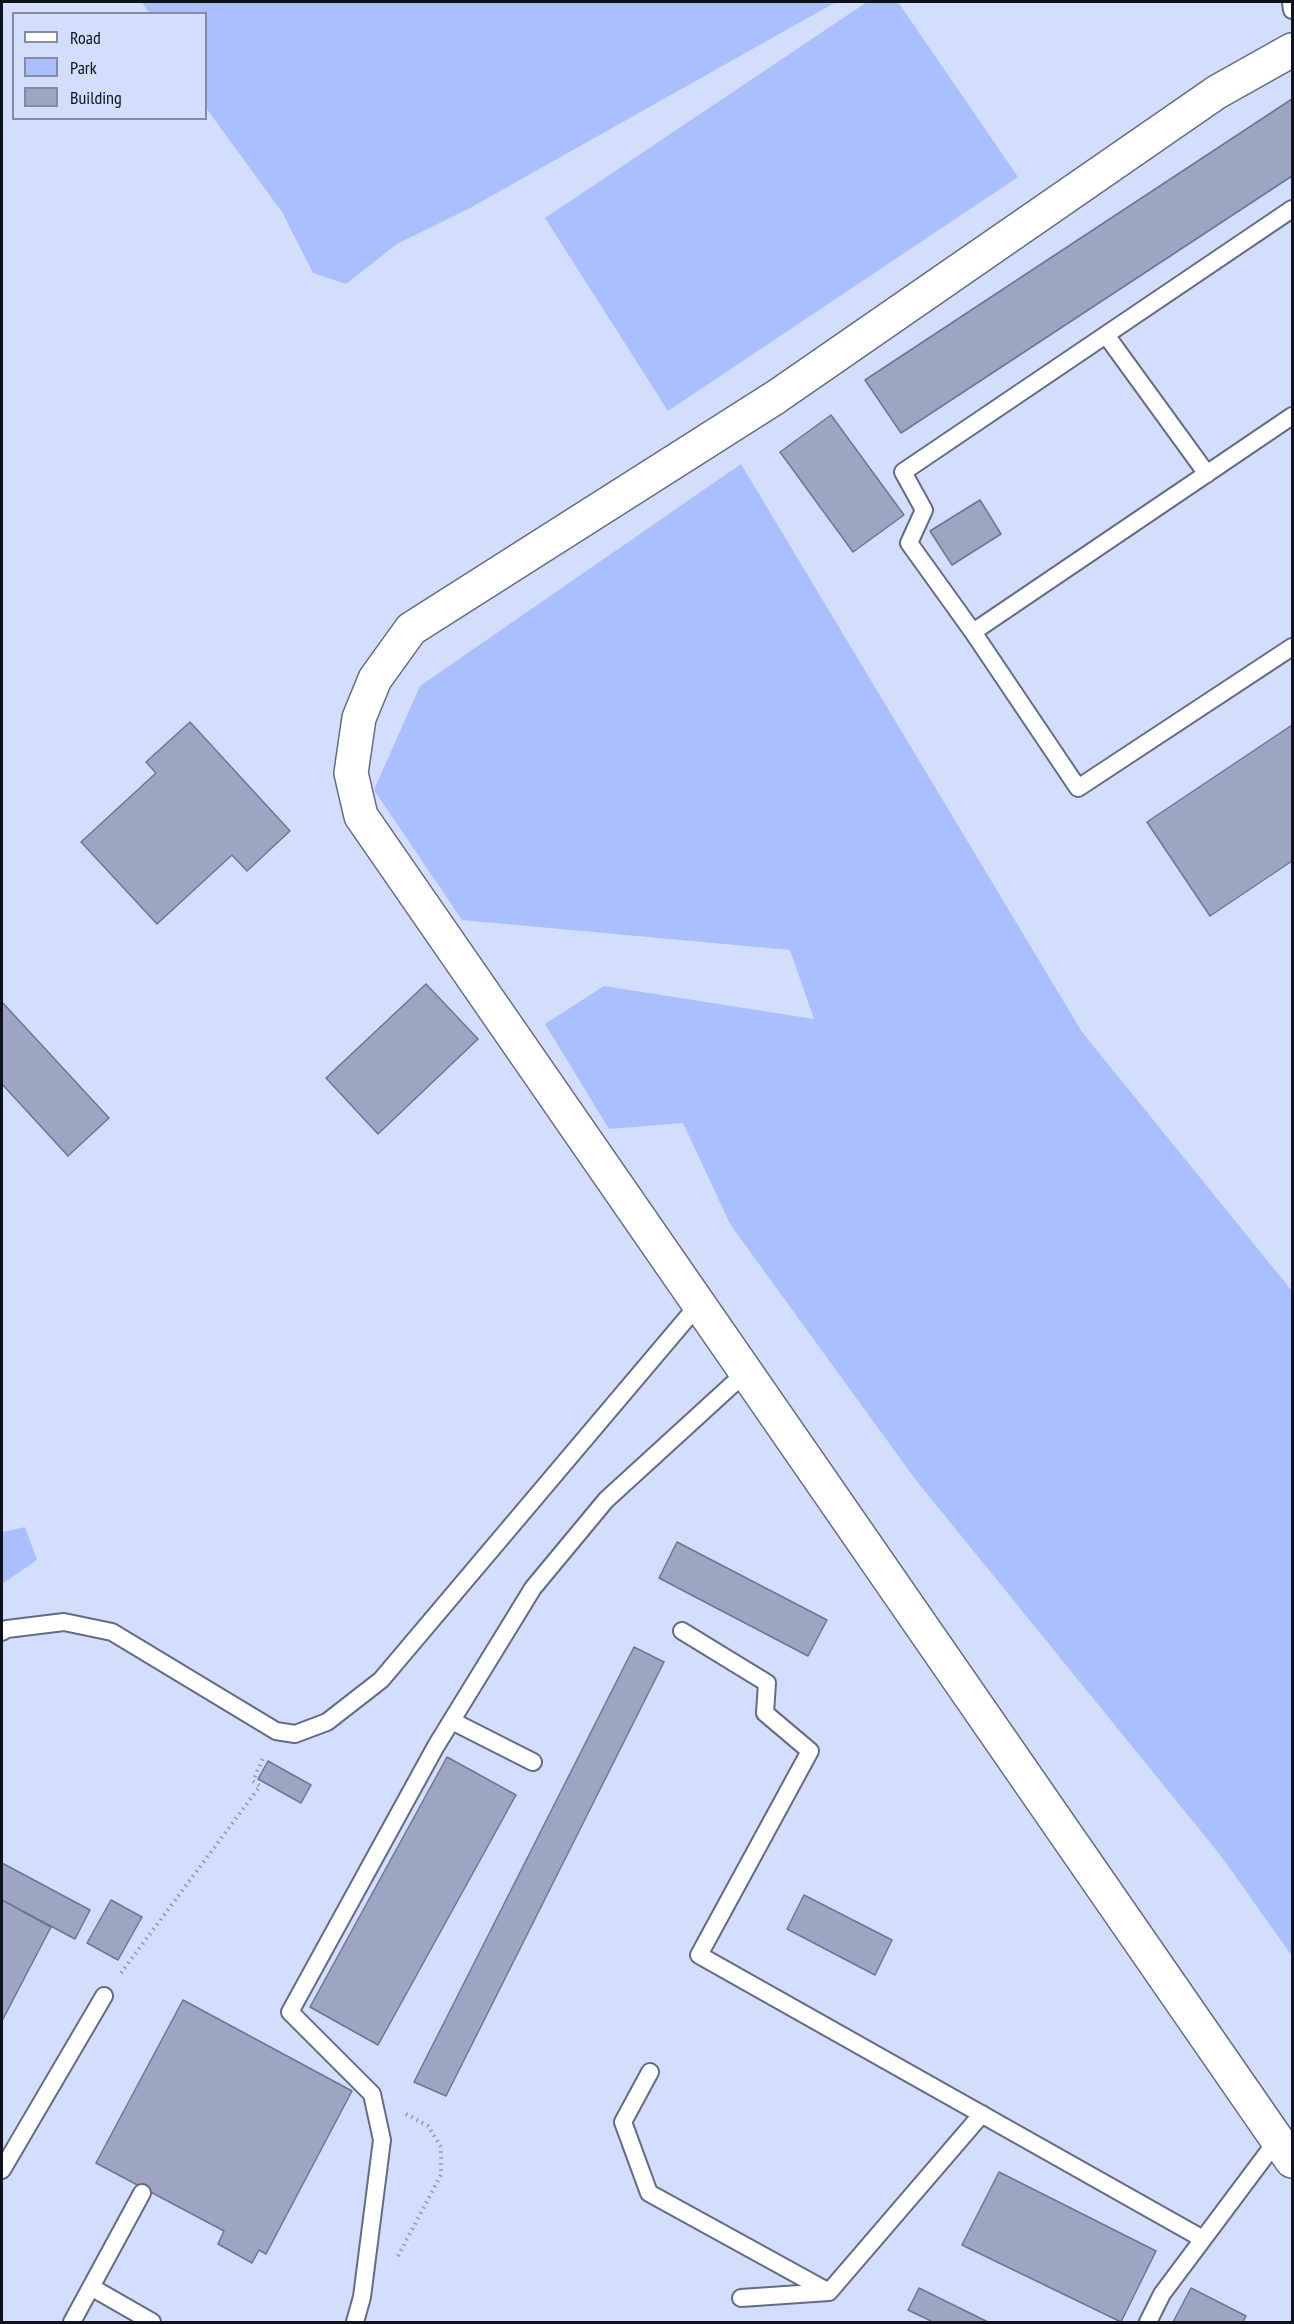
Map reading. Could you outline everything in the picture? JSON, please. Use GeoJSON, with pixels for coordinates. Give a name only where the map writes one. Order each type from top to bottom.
{"type":"FeatureCollection","features":[{"type":"Feature","properties":{"kind":"street"},"geometry":{"type":"LineString","coordinates":[[1285,2150],[361,816],[351,773],[359,718],[375,679],[411,629],[776,397],[1216,93],[1293,50]]}},
{"type":"Feature","properties":{"kind":"lane"},"geometry":{"type":"LineString","coordinates":[[1291,2],[1293,10]]}},
{"type":"Feature","properties":{"kind":"lane"},"geometry":{"type":"LineString","coordinates":[[1293,209],[903,472],[924,510],[909,543],[1078,788],[1293,647]]}},
{"type":"Feature","properties":{"kind":"lane"},"geometry":{"type":"LineString","coordinates":[[1106,335],[1207,474]]}},
{"type":"Feature","properties":{"kind":"lane"},"geometry":{"type":"LineString","coordinates":[[973,633],[1293,416]]}},
{"type":"Feature","properties":{"kind":"lane"},"geometry":{"type":"LineString","coordinates":[[2,1632],[7,1629],[64,1622],[112,1632],[276,1731],[295,1734],[327,1722],[381,1680],[698,1305]]}},
{"type":"Feature","properties":{"kind":"lane"},"geometry":{"type":"LineString","coordinates":[[355,2322],[362,2297],[382,2140],[372,2094],[290,2012],[452,1721],[532,1588],[599,1509],[745,1373]]}},
{"type":"Feature","properties":{"kind":"lane"},"geometry":{"type":"LineString","coordinates":[[682,1631],[767,1683],[765,1713],[810,1750],[699,1955],[1203,2239]]}},
{"type":"Feature","properties":{"kind":"lane"},"geometry":{"type":"LineString","coordinates":[[452,1721],[533,1762]]}},
{"type":"Feature","properties":{"kind":"lane"},"geometry":{"type":"LineString","coordinates":[[2,2170],[104,1996]]}},
{"type":"Feature","properties":{"kind":"lane"},"geometry":{"type":"LineString","coordinates":[[650,2072],[623,2122],[649,2193],[829,2292]]}},
{"type":"Feature","properties":{"kind":"lane"},"geometry":{"type":"LineString","coordinates":[[741,2298],[829,2292],[982,2114]]}},
{"type":"Feature","properties":{"kind":"lane"},"geometry":{"type":"LineString","coordinates":[[1148,2322],[1162,2294],[1203,2239],[1285,2150]]}},
{"type":"Feature","properties":{"kind":"lane"},"geometry":{"type":"LineString","coordinates":[[72,2322],[142,2193]]}},
{"type":"Feature","properties":{"kind":"lane"},"geometry":{"type":"LineString","coordinates":[[91,2287],[152,2322]]}},
{"type":"Feature","properties":{"kind":"path"},"geometry":{"type":"LineString","coordinates":[[104,1996],[260,1786],[253,1781],[276,1731]]}},
{"type":"Feature","properties":{"kind":"path"},"geometry":{"type":"LineString","coordinates":[[372,2094],[428,2126],[441,2147],[441,2175],[396,2259]]}},
{"type":"Feature","properties":{"kind":"green space"},"geometry":{"type":"Polygon","coordinates":[[[142,2],[836,2],[470,208],[397,244],[346,284],[313,273],[282,212],[207,109],[207,12],[148,12],[142,2]]]}},
{"type":"Feature","properties":{"kind":"green space"},"geometry":{"type":"Polygon","coordinates":[[[867,2],[898,2],[1018,177],[668,411],[545,218],[867,2]]]}},
{"type":"Feature","properties":{"kind":"green space"},"geometry":{"type":"Polygon","coordinates":[[[741,464],[1082,1032],[1292,1291],[1292,1956],[1221,1856],[915,1479],[730,1224],[683,1123],[609,1129],[545,1024],[604,986],[814,1019],[790,950],[462,920],[374,790],[420,686],[741,464]]]}},
{"type":"Feature","properties":{"kind":"green space"},"geometry":{"type":"Polygon","coordinates":[[[25,1527],[37,1560],[2,1584],[2,1532],[25,1527]]]}},
{"type":"Feature","properties":{"kind":"building"},"geometry":{"type":"Polygon","coordinates":[[[1292,99],[1292,176],[901,433],[865,380],[1292,99]]]}},
{"type":"Feature","properties":{"kind":"building"},"geometry":{"type":"Polygon","coordinates":[[[831,415],[904,515],[853,552],[780,452],[831,415]]]}},
{"type":"Feature","properties":{"kind":"building"},"geometry":{"type":"Polygon","coordinates":[[[980,500],[1001,534],[952,565],[930,531],[980,500]]]}},
{"type":"Feature","properties":{"kind":"building"},"geometry":{"type":"Polygon","coordinates":[[[190,722],[290,831],[247,871],[232,855],[157,924],[81,842],[156,773],[146,762],[190,722]]]}},
{"type":"Feature","properties":{"kind":"building"},"geometry":{"type":"Polygon","coordinates":[[[1292,725],[1292,861],[1210,916],[1147,822],[1292,725]]]}},
{"type":"Feature","properties":{"kind":"building"},"geometry":{"type":"Polygon","coordinates":[[[426,984],[478,1039],[378,1134],[326,1078],[426,984]]]}},
{"type":"Feature","properties":{"kind":"building"},"geometry":{"type":"Polygon","coordinates":[[[2,1002],[109,1118],[68,1156],[2,1084],[2,1002]]]}},
{"type":"Feature","properties":{"kind":"building"},"geometry":{"type":"Polygon","coordinates":[[[677,1542],[827,1620],[808,1656],[659,1578],[677,1542]]]}},
{"type":"Feature","properties":{"kind":"building"},"geometry":{"type":"Polygon","coordinates":[[[634,1647],[664,1662],[446,2096],[414,2082],[634,1647]]]}},
{"type":"Feature","properties":{"kind":"building"},"geometry":{"type":"Polygon","coordinates":[[[447,1757],[516,1795],[378,2045],[310,2007],[447,1757]]]}},
{"type":"Feature","properties":{"kind":"building"},"geometry":{"type":"Polygon","coordinates":[[[268,1761],[311,1785],[301,1803],[258,1779],[268,1761]]]}},
{"type":"Feature","properties":{"kind":"building"},"geometry":{"type":"Polygon","coordinates":[[[2,1863],[90,1910],[75,1939],[2,1900],[2,1863]]]}},
{"type":"Feature","properties":{"kind":"building"},"geometry":{"type":"Polygon","coordinates":[[[804,1895],[892,1940],[875,1975],[787,1929],[804,1895]]]}},
{"type":"Feature","properties":{"kind":"building"},"geometry":{"type":"Polygon","coordinates":[[[2,1900],[51,1927],[2,2021],[2,1900]]]}},
{"type":"Feature","properties":{"kind":"building"},"geometry":{"type":"Polygon","coordinates":[[[111,1900],[142,1917],[118,1960],[87,1943],[111,1900]]]}},
{"type":"Feature","properties":{"kind":"building"},"geometry":{"type":"Polygon","coordinates":[[[183,2000],[352,2091],[266,2254],[259,2250],[252,2263],[218,2244],[224,2231],[96,2163],[183,2000]]]}},
{"type":"Feature","properties":{"kind":"building"},"geometry":{"type":"Polygon","coordinates":[[[999,2172],[1156,2251],[1121,2322],[962,2245],[999,2172]]]}},
{"type":"Feature","properties":{"kind":"building"},"geometry":{"type":"Polygon","coordinates":[[[919,2288],[988,2322],[933,2322],[908,2310],[919,2288]]]}},
{"type":"Feature","properties":{"kind":"building"},"geometry":{"type":"Polygon","coordinates":[[[1191,2288],[1246,2316],[1243,2322],[1173,2322],[1191,2288]]]}}]}
